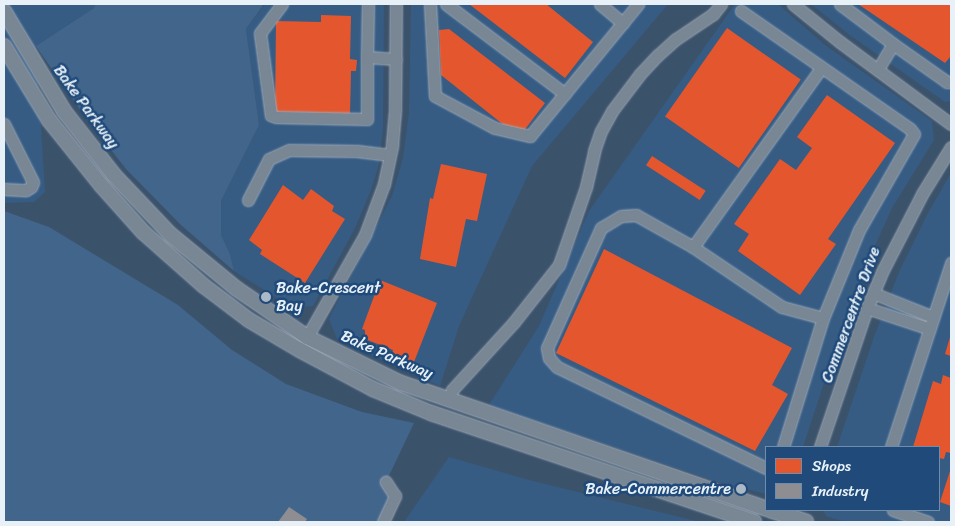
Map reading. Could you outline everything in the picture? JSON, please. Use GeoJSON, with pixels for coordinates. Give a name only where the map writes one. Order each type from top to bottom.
{"type":"FeatureCollection","features":[{"type":"Feature","properties":{"kind":"main road","name":"Bake Parkway"},"geometry":{"type":"LineString","coordinates":[[4,11],[64,111],[114,175],[171,235],[237,289],[307,338],[401,383],[765,508]]}},
{"type":"Feature","properties":{"kind":"main road","name":"Bake Parkway"},"geometry":{"type":"LineString","coordinates":[[4,46],[50,120],[101,185],[143,232],[249,320],[373,389],[441,417],[754,522]]}},
{"type":"Feature","properties":{"kind":"main road"},"geometry":{"type":"LineString","coordinates":[[189,272],[210,279],[284,332],[303,340],[307,338]]}},
{"type":"Feature","properties":{"kind":"main road"},"geometry":{"type":"LineString","coordinates":[[774,511],[799,518]]}},
{"type":"Feature","properties":{"kind":"street"},"geometry":{"type":"LineString","coordinates":[[282,4],[260,33],[269,113],[276,118],[367,119],[368,4]]}},
{"type":"Feature","properties":{"kind":"street"},"geometry":{"type":"LineString","coordinates":[[307,338],[365,235],[384,184],[390,155],[395,109],[396,4]]}},
{"type":"Feature","properties":{"kind":"street"},"geometry":{"type":"LineString","coordinates":[[430,4],[435,96],[495,128],[530,136],[638,4]]}},
{"type":"Feature","properties":{"kind":"street"},"geometry":{"type":"LineString","coordinates":[[446,4],[565,94]]}},
{"type":"Feature","properties":{"kind":"street"},"geometry":{"type":"LineString","coordinates":[[600,4],[623,22]]}},
{"type":"Feature","properties":{"kind":"street"},"geometry":{"type":"LineString","coordinates":[[448,400],[452,390],[514,322],[559,265],[586,187],[596,144],[612,111],[640,74],[676,38],[713,14],[721,4]]}},
{"type":"Feature","properties":{"kind":"street"},"geometry":{"type":"LineString","coordinates":[[793,4],[812,21],[951,124]]}},
{"type":"Feature","properties":{"kind":"street"},"geometry":{"type":"LineString","coordinates":[[840,4],[893,44],[951,82]]}},
{"type":"Feature","properties":{"kind":"street"},"geometry":{"type":"LineString","coordinates":[[741,11],[910,129],[914,134],[860,230],[823,318],[783,446]]}},
{"type":"Feature","properties":{"kind":"street"},"geometry":{"type":"LineString","coordinates":[[878,69],[893,44]]}},
{"type":"Feature","properties":{"kind":"street"},"geometry":{"type":"LineString","coordinates":[[367,57],[396,59]]}},
{"type":"Feature","properties":{"kind":"street"},"geometry":{"type":"LineString","coordinates":[[694,247],[821,68]]}},
{"type":"Feature","properties":{"kind":"street"},"geometry":{"type":"LineString","coordinates":[[4,124],[33,182],[31,187],[26,190],[4,188]]}},
{"type":"Feature","properties":{"kind":"street","name":"Commercentre Drive"},"geometry":{"type":"LineString","coordinates":[[820,446],[873,293],[900,234],[951,147]]}},
{"type":"Feature","properties":{"kind":"street"},"geometry":{"type":"LineString","coordinates":[[248,200],[269,159],[289,150],[356,151],[390,155]]}},
{"type":"Feature","properties":{"kind":"street"},"geometry":{"type":"LineString","coordinates":[[765,468],[556,367],[549,358],[547,348],[601,228],[620,216],[636,215],[694,247],[782,307],[823,318]]}},
{"type":"Feature","properties":{"kind":"street"},"geometry":{"type":"LineString","coordinates":[[891,446],[951,263]]}},
{"type":"Feature","properties":{"kind":"street"},"geometry":{"type":"LineString","coordinates":[[873,293],[933,318]]}},
{"type":"Feature","properties":{"kind":"street"},"geometry":{"type":"LineString","coordinates":[[868,308],[930,329]]}},
{"type":"Feature","properties":{"kind":"street"},"geometry":{"type":"LineString","coordinates":[[383,522],[395,496],[386,482]]}},
{"type":"Feature","properties":{"kind":"street"},"geometry":{"type":"LineString","coordinates":[[896,511],[928,522]]}},
{"type":"Feature","properties":{"kind":"shaded area"},"geometry":{"type":"Polygon","coordinates":[[[4,4],[95,4],[94,8],[36,46],[45,192],[34,202],[4,203],[4,4]]]}},
{"type":"Feature","properties":{"kind":"shaded area"},"geometry":{"type":"Polygon","coordinates":[[[95,4],[264,4],[246,29],[259,125],[221,201],[221,235],[230,254],[234,271],[181,225],[126,169],[81,111],[36,46],[94,8],[95,4]]]}},
{"type":"Feature","properties":{"kind":"shaded area"},"geometry":{"type":"Polygon","coordinates":[[[265,4],[384,4],[383,128],[379,164],[371,190],[355,228],[313,306],[293,308],[234,271],[230,254],[221,235],[221,201],[259,125],[246,29],[265,4]]]}},
{"type":"Feature","properties":{"kind":"shaded area"},"geometry":{"type":"Polygon","coordinates":[[[411,4],[668,4],[532,166],[459,326],[440,386],[337,339],[329,319],[392,196],[403,158],[409,112],[411,4]]]}},
{"type":"Feature","properties":{"kind":"shaded area"},"geometry":{"type":"Polygon","coordinates":[[[735,4],[778,4],[825,45],[932,121],[934,140],[892,208],[869,259],[847,313],[803,446],[765,446],[765,494],[715,481],[489,405],[539,326],[589,211],[735,4]]]}},
{"type":"Feature","properties":{"kind":"shaded area"},"geometry":{"type":"Polygon","coordinates":[[[811,4],[951,4],[951,101],[945,102],[851,36],[811,4]]]}},
{"type":"Feature","properties":{"kind":"shaded area"},"geometry":{"type":"Polygon","coordinates":[[[951,173],[951,522],[845,522],[826,516],[824,511],[940,511],[940,446],[837,446],[874,337],[899,272],[928,213],[951,173]]]}},
{"type":"Feature","properties":{"kind":"shaded area"},"geometry":{"type":"Polygon","coordinates":[[[4,211],[49,227],[178,305],[232,350],[286,384],[362,412],[414,423],[386,482],[394,491],[383,522],[4,522],[4,211]]]}},
{"type":"Feature","properties":{"kind":"shaded area"},"geometry":{"type":"Polygon","coordinates":[[[449,457],[529,480],[700,522],[404,522],[449,457]]]}},
{"type":"Feature","properties":{"kind":"building: Shops"},"geometry":{"type":"Polygon","coordinates":[[[469,4],[546,4],[593,42],[565,78],[469,4]]]}},
{"type":"Feature","properties":{"kind":"building: Shops"},"geometry":{"type":"Polygon","coordinates":[[[858,4],[951,4],[951,56],[945,63],[858,4]]]}},
{"type":"Feature","properties":{"kind":"building: Shops"},"geometry":{"type":"Polygon","coordinates":[[[321,15],[351,16],[350,59],[357,60],[356,71],[351,71],[350,114],[275,112],[276,21],[321,22],[321,15]]]}},
{"type":"Feature","properties":{"kind":"building: Shops"},"geometry":{"type":"Polygon","coordinates":[[[727,28],[801,80],[739,168],[665,116],[727,28]]]}},
{"type":"Feature","properties":{"kind":"building: Shops"},"geometry":{"type":"Polygon","coordinates":[[[449,29],[545,103],[523,132],[505,126],[441,75],[439,30],[449,29]]]}},
{"type":"Feature","properties":{"kind":"building: Shops"},"geometry":{"type":"Polygon","coordinates":[[[827,95],[895,143],[828,239],[836,244],[800,295],[738,251],[749,234],[734,224],[780,159],[796,170],[812,148],[797,137],[827,95]]]}},
{"type":"Feature","properties":{"kind":"building: Shops"},"geometry":{"type":"Polygon","coordinates":[[[652,156],[706,191],[700,200],[646,165],[652,156]]]}},
{"type":"Feature","properties":{"kind":"building: Shops"},"geometry":{"type":"Polygon","coordinates":[[[441,164],[487,174],[477,221],[466,219],[456,267],[420,259],[430,198],[433,199],[441,164]]]}},
{"type":"Feature","properties":{"kind":"building: Shops"},"geometry":{"type":"Polygon","coordinates":[[[283,185],[303,200],[311,189],[334,206],[332,211],[345,219],[305,283],[260,254],[262,250],[249,240],[283,185]]]}},
{"type":"Feature","properties":{"kind":"building: Shops"},"geometry":{"type":"Polygon","coordinates":[[[604,249],[792,348],[772,385],[788,394],[755,451],[556,353],[604,249]]]}},
{"type":"Feature","properties":{"kind":"building: Shops"},"geometry":{"type":"Polygon","coordinates":[[[380,280],[437,303],[414,362],[392,354],[393,350],[365,339],[365,330],[362,329],[380,280]]]}},
{"type":"Feature","properties":{"kind":"building: Shops"},"geometry":{"type":"Polygon","coordinates":[[[951,334],[951,356],[945,354],[951,334]]]}},
{"type":"Feature","properties":{"kind":"building: Shops"},"geometry":{"type":"Polygon","coordinates":[[[943,375],[951,378],[951,453],[946,452],[944,459],[940,458],[940,446],[913,446],[933,381],[941,384],[943,375]]]}},
{"type":"Feature","properties":{"kind":"building: Shops"},"geometry":{"type":"Polygon","coordinates":[[[951,468],[951,506],[940,502],[951,468]]]}},
{"type":"Feature","properties":{"kind":"building: Industry"},"geometry":{"type":"Polygon","coordinates":[[[289,507],[307,519],[305,522],[278,522],[289,507]]]}},
{"type":"Feature","properties":{"kind":"place","name":"Bake-Crescent Bay"},"geometry":{"type":"Point","coordinates":[266,297]}},
{"type":"Feature","properties":{"kind":"place","name":"Bake-Commercentre"},"geometry":{"type":"Point","coordinates":[741,489]}}]}
